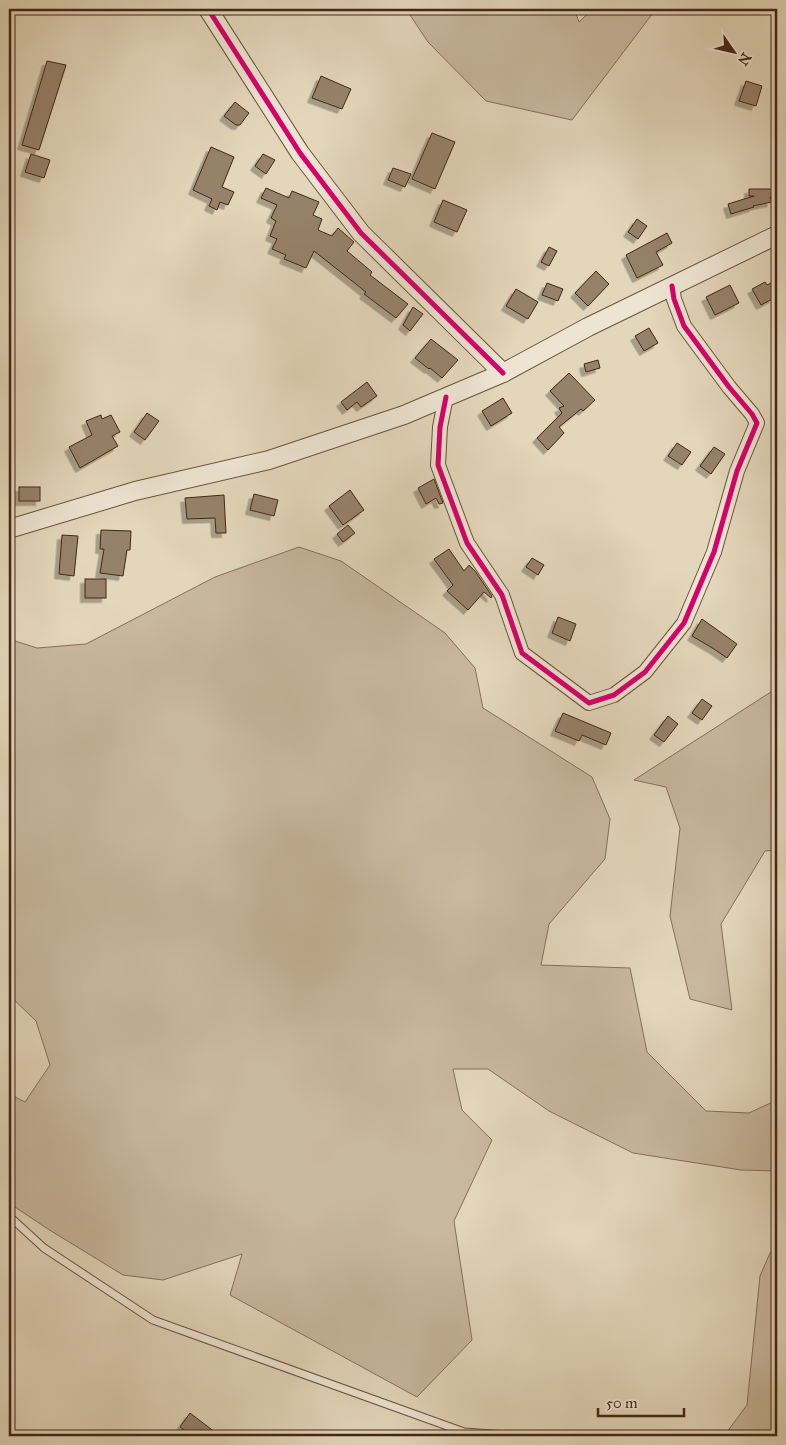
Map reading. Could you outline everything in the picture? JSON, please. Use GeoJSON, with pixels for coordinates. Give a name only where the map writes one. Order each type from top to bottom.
{"type":"FeatureCollection","features":[{"type":"Feature","properties":{"kind":"street"},"geometry":{"type":"LineString","coordinates":[[208,9],[300,153],[361,233],[503,373]]}},
{"type":"Feature","properties":{"kind":"street"},"geometry":{"type":"LineString","coordinates":[[9,529],[135,491],[269,460],[404,415],[503,373],[588,326],[777,235]]}},
{"type":"Feature","properties":{"kind":"street"},"geometry":{"type":"LineString","coordinates":[[446,397],[440,427],[438,465],[467,543],[502,595],[522,653],[589,703],[614,695],[645,672],[684,622],[714,552],[737,471],[757,423],[684,326],[674,299],[672,286]]}},
{"type":"Feature","properties":{"kind":"lane"},"geometry":{"type":"LineString","coordinates":[[9,1216],[44,1248],[153,1320],[464,1432],[520,1436]]}},
{"type":"Feature","properties":{"kind":"shaded area"},"geometry":{"type":"Polygon","coordinates":[[[406,9],[574,9],[579,22],[593,9],[656,9],[572,120],[486,101],[428,42],[406,9]]]}},
{"type":"Feature","properties":{"kind":"shaded area"},"geometry":{"type":"Polygon","coordinates":[[[299,547],[341,561],[445,633],[475,668],[483,708],[592,777],[610,819],[605,859],[549,924],[541,965],[630,968],[647,1052],[706,1111],[749,1113],[777,1100],[777,1171],[741,1170],[633,1153],[549,1111],[488,1069],[453,1069],[462,1110],[492,1140],[454,1221],[472,1340],[417,1397],[230,1295],[242,1254],[163,1280],[123,1275],[9,1203],[9,1094],[25,1102],[50,1065],[36,1021],[9,995],[9,639],[37,648],[86,644],[215,577],[299,547]]]}},
{"type":"Feature","properties":{"kind":"shaded area"},"geometry":{"type":"Polygon","coordinates":[[[777,688],[777,850],[765,851],[721,924],[732,1010],[690,999],[670,916],[680,828],[666,787],[634,780],[777,688]]]}},
{"type":"Feature","properties":{"kind":"shaded area"},"geometry":{"type":"Polygon","coordinates":[[[777,1246],[777,1436],[724,1436],[747,1405],[760,1276],[770,1253],[777,1246]]]}},
{"type":"Feature","properties":{"kind":"building"},"geometry":{"type":"Polygon","coordinates":[[[47,61],[66,65],[39,150],[22,145],[47,61]]]}},
{"type":"Feature","properties":{"kind":"building"},"geometry":{"type":"Polygon","coordinates":[[[321,76],[351,89],[342,109],[312,98],[321,76]]]}},
{"type":"Feature","properties":{"kind":"building"},"geometry":{"type":"Polygon","coordinates":[[[746,81],[762,86],[756,106],[739,101],[746,81]]]}},
{"type":"Feature","properties":{"kind":"building"},"geometry":{"type":"Polygon","coordinates":[[[235,102],[249,113],[240,125],[236,125],[224,116],[235,102]]]}},
{"type":"Feature","properties":{"kind":"building"},"geometry":{"type":"Polygon","coordinates":[[[432,133],[455,142],[435,189],[412,179],[432,133]]]}},
{"type":"Feature","properties":{"kind":"building"},"geometry":{"type":"Polygon","coordinates":[[[211,147],[234,157],[222,187],[234,192],[228,205],[220,202],[217,210],[209,206],[212,199],[193,190],[211,147]]]}},
{"type":"Feature","properties":{"kind":"building"},"geometry":{"type":"Polygon","coordinates":[[[31,154],[50,160],[44,178],[25,172],[31,154]]]}},
{"type":"Feature","properties":{"kind":"building"},"geometry":{"type":"Polygon","coordinates":[[[263,154],[275,160],[266,174],[255,166],[263,154]]]}},
{"type":"Feature","properties":{"kind":"building"},"geometry":{"type":"Polygon","coordinates":[[[393,168],[411,174],[405,187],[388,180],[393,168]]]}},
{"type":"Feature","properties":{"kind":"building"},"geometry":{"type":"Polygon","coordinates":[[[266,188],[289,198],[292,191],[319,202],[313,215],[322,219],[318,230],[332,236],[338,228],[354,242],[347,251],[372,272],[370,275],[408,304],[396,318],[364,294],[366,292],[314,251],[306,268],[284,259],[286,255],[272,249],[277,239],[270,236],[276,221],[271,218],[277,205],[261,198],[266,188]]]}},
{"type":"Feature","properties":{"kind":"building"},"geometry":{"type":"Polygon","coordinates":[[[749,189],[777,189],[777,198],[770,197],[772,202],[731,214],[728,204],[754,196],[749,196],[749,189]]]}},
{"type":"Feature","properties":{"kind":"building"},"geometry":{"type":"Polygon","coordinates":[[[443,200],[467,210],[457,232],[434,222],[443,200]]]}},
{"type":"Feature","properties":{"kind":"building"},"geometry":{"type":"Polygon","coordinates":[[[637,219],[647,226],[638,239],[628,232],[637,219]]]}},
{"type":"Feature","properties":{"kind":"building"},"geometry":{"type":"Polygon","coordinates":[[[667,233],[672,243],[656,252],[663,265],[637,278],[626,255],[667,233]]]}},
{"type":"Feature","properties":{"kind":"building"},"geometry":{"type":"Polygon","coordinates":[[[549,247],[557,251],[549,266],[541,262],[549,247]]]}},
{"type":"Feature","properties":{"kind":"building"},"geometry":{"type":"Polygon","coordinates":[[[596,271],[609,284],[588,306],[575,293],[596,271]]]}},
{"type":"Feature","properties":{"kind":"building"},"geometry":{"type":"Polygon","coordinates":[[[765,282],[767,285],[773,282],[777,293],[772,295],[774,298],[761,305],[752,289],[765,282]]]}},
{"type":"Feature","properties":{"kind":"building"},"geometry":{"type":"Polygon","coordinates":[[[547,283],[563,289],[558,301],[542,295],[547,283]]]}},
{"type":"Feature","properties":{"kind":"building"},"geometry":{"type":"Polygon","coordinates":[[[730,285],[739,303],[715,315],[706,297],[730,285]]]}},
{"type":"Feature","properties":{"kind":"building"},"geometry":{"type":"Polygon","coordinates":[[[516,289],[538,302],[528,319],[506,306],[516,289]]]}},
{"type":"Feature","properties":{"kind":"building"},"geometry":{"type":"Polygon","coordinates":[[[413,307],[423,314],[410,331],[403,325],[413,307]]]}},
{"type":"Feature","properties":{"kind":"building"},"geometry":{"type":"Polygon","coordinates":[[[649,328],[658,343],[644,351],[635,336],[649,328]]]}},
{"type":"Feature","properties":{"kind":"building"},"geometry":{"type":"Polygon","coordinates":[[[431,339],[458,360],[442,378],[415,358],[431,339]]]}},
{"type":"Feature","properties":{"kind":"building"},"geometry":{"type":"Polygon","coordinates":[[[598,360],[600,368],[586,372],[584,364],[598,360]]]}},
{"type":"Feature","properties":{"kind":"building"},"geometry":{"type":"Polygon","coordinates":[[[569,373],[595,400],[583,411],[581,409],[559,427],[564,433],[548,450],[537,438],[562,413],[559,408],[564,406],[550,391],[569,373]]]}},
{"type":"Feature","properties":{"kind":"building"},"geometry":{"type":"Polygon","coordinates":[[[367,382],[377,396],[361,407],[357,402],[347,410],[341,402],[367,382]]]}},
{"type":"Feature","properties":{"kind":"building"},"geometry":{"type":"Polygon","coordinates":[[[503,398],[512,413],[491,426],[482,411],[503,398]]]}},
{"type":"Feature","properties":{"kind":"building"},"geometry":{"type":"Polygon","coordinates":[[[147,413],[159,421],[145,440],[134,432],[147,413]]]}},
{"type":"Feature","properties":{"kind":"building"},"geometry":{"type":"Polygon","coordinates":[[[101,415],[102,419],[111,415],[120,432],[112,436],[118,446],[80,468],[69,447],[92,435],[86,421],[101,415]]]}},
{"type":"Feature","properties":{"kind":"building"},"geometry":{"type":"Polygon","coordinates":[[[677,443],[691,452],[682,465],[668,456],[677,443]]]}},
{"type":"Feature","properties":{"kind":"building"},"geometry":{"type":"Polygon","coordinates":[[[714,447],[725,454],[711,474],[700,466],[714,447]]]}},
{"type":"Feature","properties":{"kind":"building"},"geometry":{"type":"Polygon","coordinates":[[[434,479],[443,503],[439,504],[436,498],[426,504],[418,488],[434,479]]]}},
{"type":"Feature","properties":{"kind":"building"},"geometry":{"type":"Polygon","coordinates":[[[19,487],[40,487],[40,501],[19,501],[19,487]]]}},
{"type":"Feature","properties":{"kind":"building"},"geometry":{"type":"Polygon","coordinates":[[[350,490],[364,510],[343,525],[329,506],[350,490]]]}},
{"type":"Feature","properties":{"kind":"building"},"geometry":{"type":"Polygon","coordinates":[[[254,494],[278,500],[274,516],[250,510],[254,494]]]}},
{"type":"Feature","properties":{"kind":"building"},"geometry":{"type":"Polygon","coordinates":[[[224,495],[226,533],[216,533],[215,518],[187,519],[185,498],[224,495]]]}},
{"type":"Feature","properties":{"kind":"building"},"geometry":{"type":"Polygon","coordinates":[[[348,525],[355,533],[343,542],[337,534],[348,525]]]}},
{"type":"Feature","properties":{"kind":"building"},"geometry":{"type":"Polygon","coordinates":[[[101,530],[131,531],[130,550],[127,550],[123,576],[100,573],[104,549],[100,549],[101,530]]]}},
{"type":"Feature","properties":{"kind":"building"},"geometry":{"type":"Polygon","coordinates":[[[62,535],[78,536],[74,576],[59,574],[62,535]]]}},
{"type":"Feature","properties":{"kind":"building"},"geometry":{"type":"Polygon","coordinates":[[[449,549],[464,571],[469,565],[475,571],[492,596],[491,598],[484,592],[468,610],[447,591],[453,585],[434,559],[449,549]]]}},
{"type":"Feature","properties":{"kind":"building"},"geometry":{"type":"Polygon","coordinates":[[[532,558],[544,565],[538,575],[526,567],[532,558]]]}},
{"type":"Feature","properties":{"kind":"building"},"geometry":{"type":"Polygon","coordinates":[[[85,579],[106,579],[106,598],[85,598],[85,579]]]}},
{"type":"Feature","properties":{"kind":"building"},"geometry":{"type":"Polygon","coordinates":[[[558,617],[576,624],[570,641],[552,633],[558,617]]]}},
{"type":"Feature","properties":{"kind":"building"},"geometry":{"type":"Polygon","coordinates":[[[702,619],[737,644],[727,658],[692,636],[702,619]]]}},
{"type":"Feature","properties":{"kind":"building"},"geometry":{"type":"Polygon","coordinates":[[[702,699],[712,706],[702,720],[692,713],[702,699]]]}},
{"type":"Feature","properties":{"kind":"building"},"geometry":{"type":"Polygon","coordinates":[[[563,713],[611,733],[606,745],[582,735],[579,741],[555,731],[563,713]]]}},
{"type":"Feature","properties":{"kind":"building"},"geometry":{"type":"Polygon","coordinates":[[[668,716],[678,724],[664,742],[654,735],[668,716]]]}},
{"type":"Feature","properties":{"kind":"building"},"geometry":{"type":"Polygon","coordinates":[[[190,1413],[220,1436],[193,1436],[180,1427],[190,1413]]]}},
{"type":"Feature","properties":{"kind":"cycle path"},"geometry":{"type":"LineString","coordinates":[[208,9],[300,153],[361,233],[503,373]]}},
{"type":"Feature","properties":{"kind":"cycle path"},"geometry":{"type":"LineString","coordinates":[[446,397],[440,427],[438,465],[467,543],[502,595],[522,653],[589,703],[614,695],[645,672],[684,623],[714,552],[737,471],[757,423],[684,326],[674,299],[672,286]]}}]}
